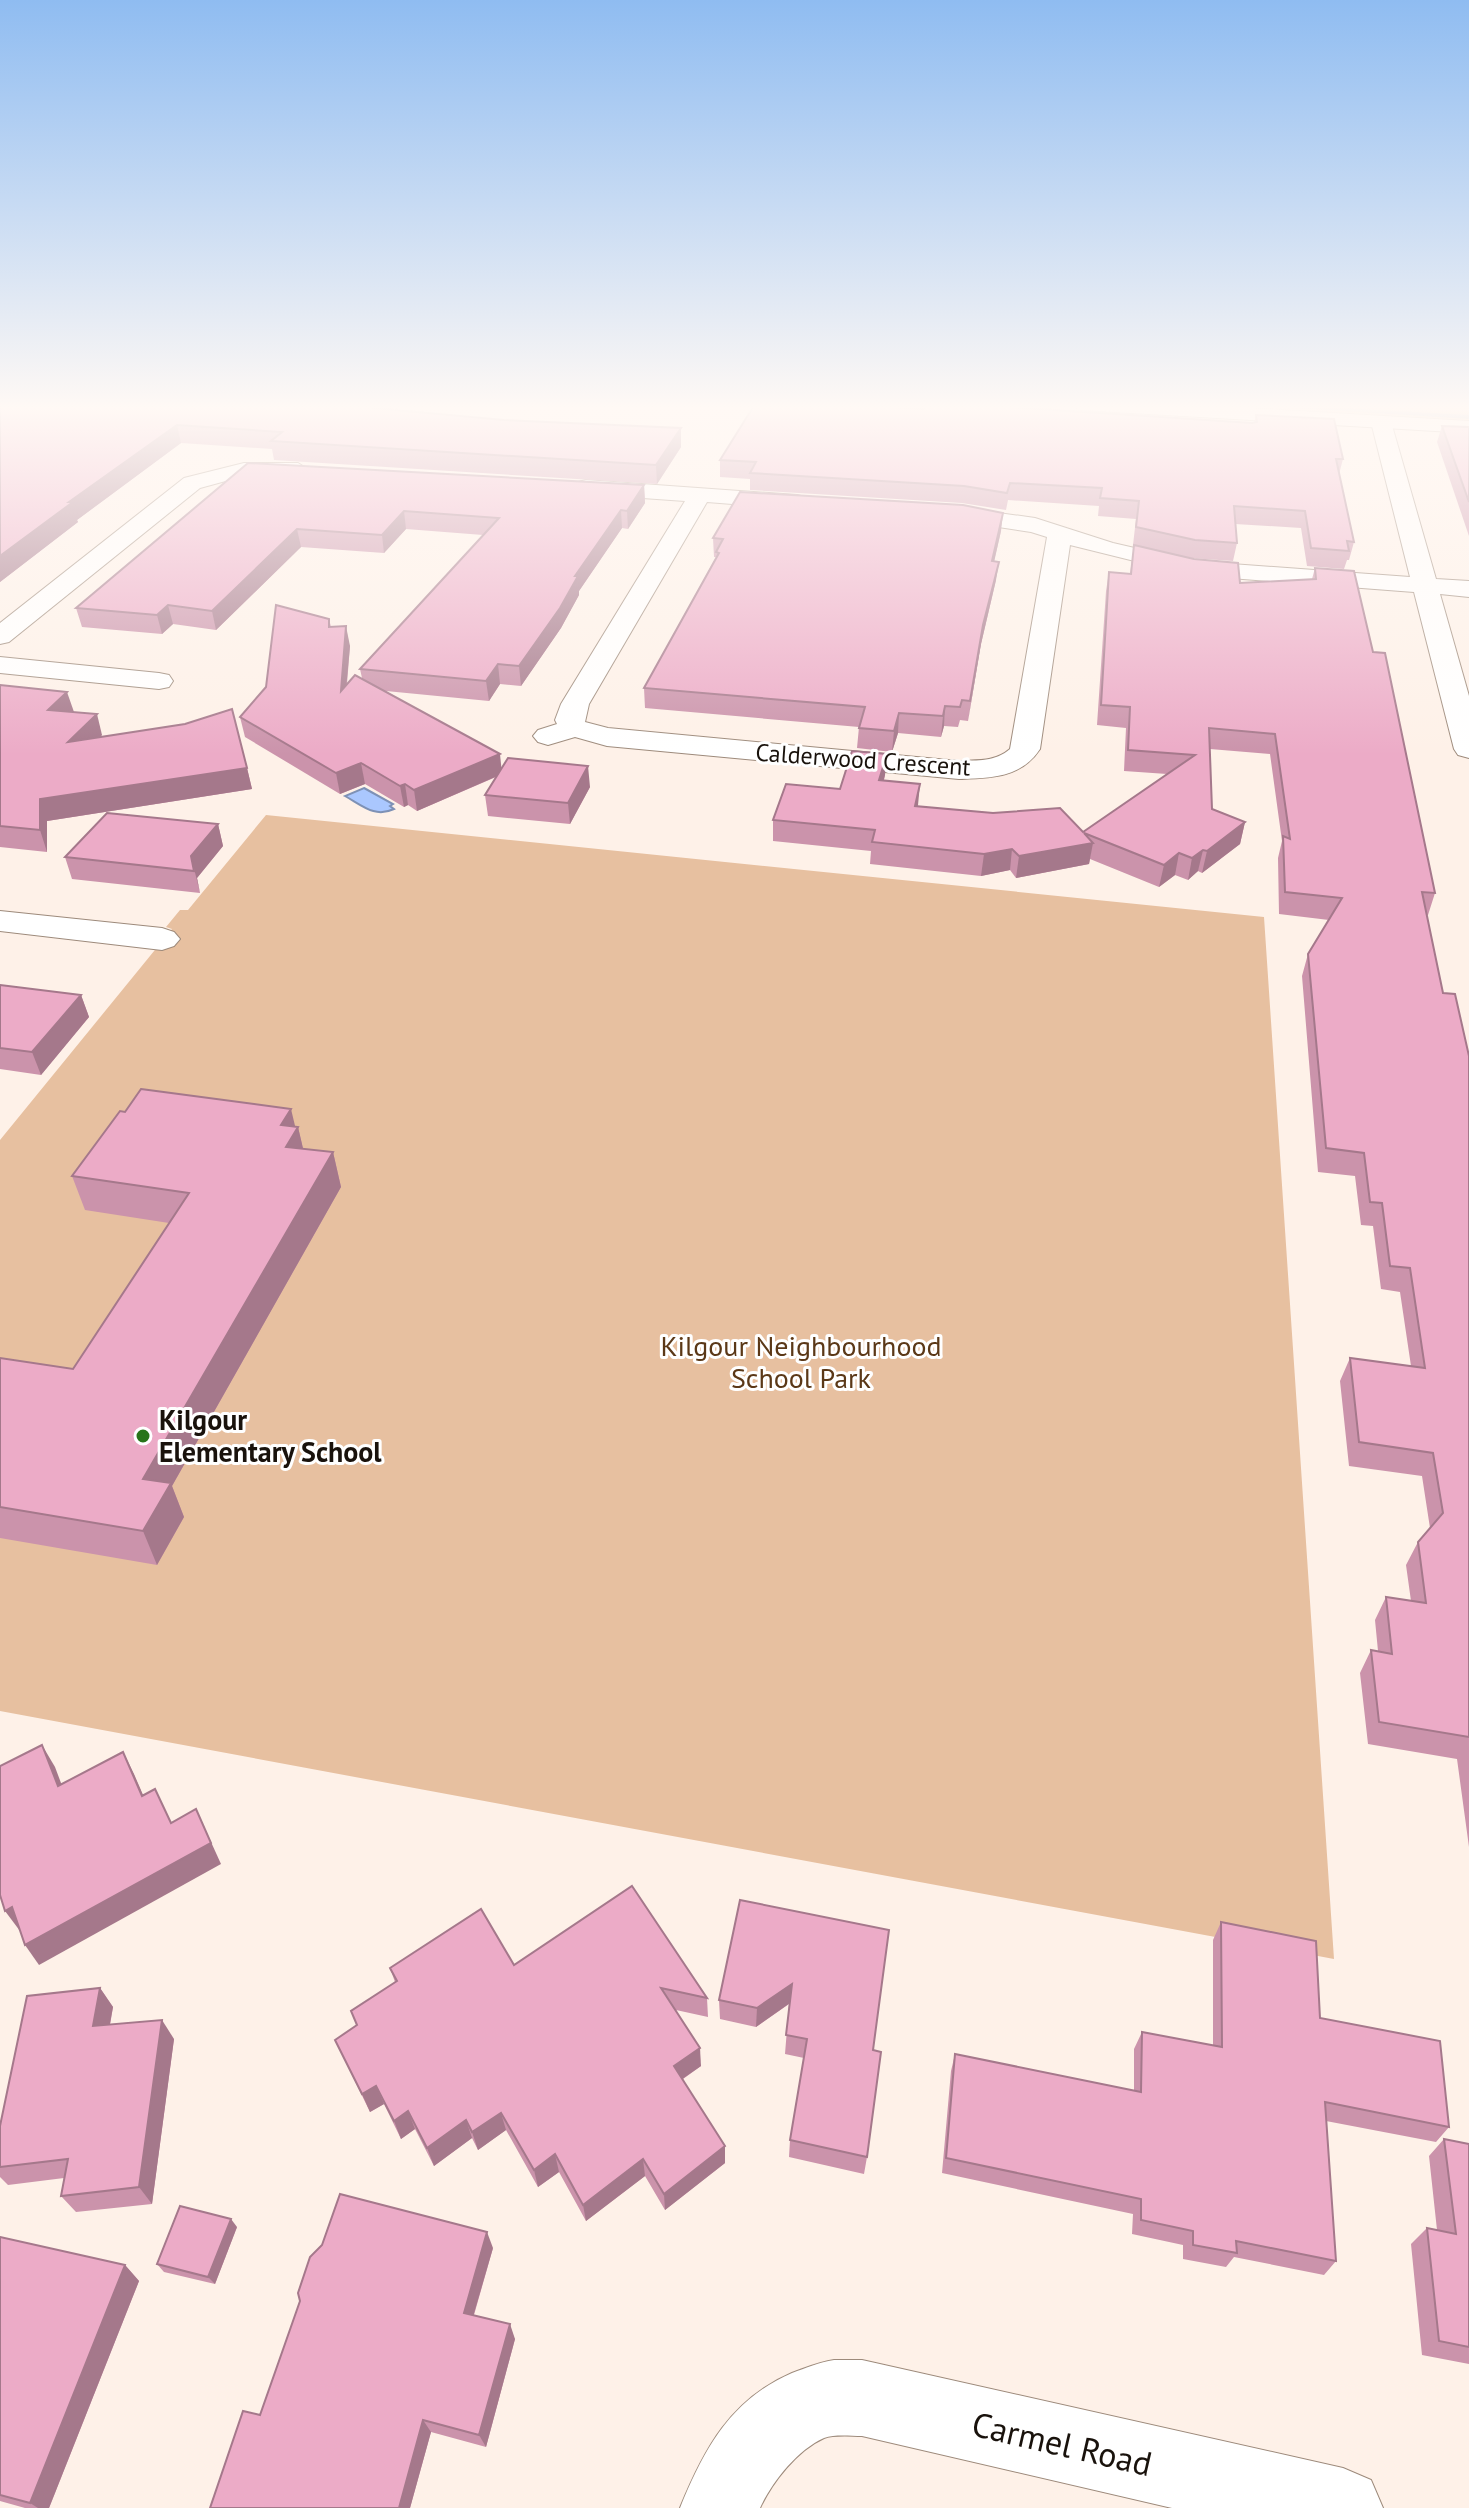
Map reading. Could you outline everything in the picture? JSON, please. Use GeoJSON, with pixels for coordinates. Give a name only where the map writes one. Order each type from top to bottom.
{"type":"FeatureCollection","features":[{"type":"Feature","properties":{"kind":"street"},"geometry":{"type":"LineString","coordinates":[[0,636],[144,521]]}},
{"type":"Feature","properties":{"kind":"street","name":"Calderwood Crescent"},"geometry":{"type":"LineString","coordinates":[[684,521],[561,732],[944,769],[984,769],[1011,764],[1020,759],[1025,749],[1060,533]]}},
{"type":"Feature","properties":{"kind":"street"},"geometry":{"type":"LineString","coordinates":[[1013,521],[1133,556],[1191,568],[1469,589]]}},
{"type":"Feature","properties":{"kind":"street"},"geometry":{"type":"LineString","coordinates":[[1408,521],[1469,749]]}},
{"type":"Feature","properties":{"kind":"street"},"geometry":{"type":"LineString","coordinates":[[0,665],[159,681]]}},
{"type":"Feature","properties":{"kind":"street"},"geometry":{"type":"LineString","coordinates":[[0,921],[162,939]]}},
{"type":"Feature","properties":{"kind":"street","name":"Carmel Road"},"geometry":{"type":"LineString","coordinates":[[720,2508],[725,2492],[750,2453],[783,2418],[820,2400],[862,2398],[1343,2508]]}},
{"type":"Feature","properties":{"kind":"green space","name":"Kilgour Neighbourhood School Park"},"geometry":{"type":"Polygon","coordinates":[[[266,815],[1264,917],[1334,1959],[0,1711],[0,1140],[172,929],[166,927],[180,910],[188,910],[266,815]]]}},
{"type":"Feature","properties":{"kind":"water"},"geometry":{"type":"Polygon","coordinates":[[[364,788],[393,804],[390,806],[394,809],[375,811],[345,796],[364,788]]]}},
{"type":"Feature","properties":{"kind":"building"},"geometry":{"type":"Polygon","coordinates":[[[0,521],[47,521],[0,556],[0,521]]]}},
{"type":"Feature","properties":{"kind":"building"},"geometry":{"type":"Polygon","coordinates":[[[179,521],[395,521],[382,535],[297,529],[212,611],[168,605],[157,615],[76,608],[179,521]]]}},
{"type":"Feature","properties":{"kind":"building"},"geometry":{"type":"Polygon","coordinates":[[[496,521],[613,521],[575,576],[578,576],[560,608],[519,666],[498,664],[486,681],[360,669],[496,521]]]}},
{"type":"Feature","properties":{"kind":"building"},"geometry":{"type":"Polygon","coordinates":[[[723,521],[1001,521],[992,561],[999,562],[983,625],[970,701],[962,700],[960,707],[945,706],[943,716],[899,713],[894,731],[859,728],[865,707],[644,688],[719,553],[716,552],[723,539],[713,538],[723,521]]]}},
{"type":"Feature","properties":{"kind":"building"},"geometry":{"type":"Polygon","coordinates":[[[1137,521],[1235,521],[1237,543],[1195,540],[1136,527],[1137,521]]]}},
{"type":"Feature","properties":{"kind":"building"},"geometry":{"type":"Polygon","coordinates":[[[1307,521],[1349,521],[1354,542],[1347,541],[1349,551],[1311,548],[1307,521]]]}},
{"type":"Feature","properties":{"kind":"building"},"geometry":{"type":"Polygon","coordinates":[[[1134,545],[1194,559],[1238,563],[1240,583],[1316,579],[1315,568],[1354,571],[1373,652],[1385,653],[1435,893],[1422,892],[1443,993],[1455,994],[1469,1056],[1469,1737],[1379,1722],[1371,1650],[1392,1654],[1386,1597],[1426,1603],[1418,1542],[1443,1513],[1433,1453],[1359,1442],[1350,1358],[1425,1368],[1410,1268],[1390,1266],[1382,1203],[1370,1202],[1364,1153],[1326,1148],[1308,954],[1342,898],[1285,892],[1283,836],[1290,839],[1275,734],[1209,728],[1212,809],[1245,822],[1207,851],[1203,850],[1192,858],[1179,853],[1164,865],[1084,833],[1093,843],[1019,856],[1012,849],[984,854],[872,842],[875,830],[773,820],[786,784],[840,789],[852,751],[887,754],[879,780],[920,784],[915,806],[993,813],[1060,808],[1083,832],[1195,755],[1128,750],[1130,707],[1101,705],[1109,572],[1131,574],[1134,545]]]}},
{"type":"Feature","properties":{"kind":"building"},"geometry":{"type":"Polygon","coordinates":[[[276,605],[329,619],[329,627],[346,626],[341,691],[355,675],[500,754],[414,790],[405,784],[400,786],[361,763],[336,773],[240,717],[266,687],[276,605]]]}},
{"type":"Feature","properties":{"kind":"building"},"geometry":{"type":"Polygon","coordinates":[[[0,685],[67,692],[48,710],[97,714],[68,742],[185,724],[232,709],[247,768],[40,799],[40,830],[0,826],[0,685]]]}},
{"type":"Feature","properties":{"kind":"building"},"geometry":{"type":"Polygon","coordinates":[[[508,758],[588,766],[568,803],[485,795],[508,758]]]}},
{"type":"Feature","properties":{"kind":"building"},"geometry":{"type":"Polygon","coordinates":[[[107,813],[218,824],[191,856],[194,871],[65,857],[107,813]]]}},
{"type":"Feature","properties":{"kind":"building"},"geometry":{"type":"Polygon","coordinates":[[[0,985],[81,995],[32,1052],[0,1048],[0,985]]]}},
{"type":"Feature","properties":{"kind":"building"},"geometry":{"type":"Polygon","coordinates":[[[141,1089],[291,1109],[281,1125],[298,1127],[286,1147],[333,1152],[143,1479],[171,1483],[143,1531],[0,1507],[0,1358],[73,1369],[189,1193],[72,1176],[120,1111],[125,1112],[141,1089]]]}},
{"type":"Feature","properties":{"kind":"building"},"geometry":{"type":"Polygon","coordinates":[[[42,1745],[58,1786],[123,1752],[142,1796],[155,1789],[171,1823],[196,1809],[211,1843],[25,1945],[12,1907],[5,1911],[0,1895],[0,1766],[42,1745]]]}},
{"type":"Feature","properties":{"kind":"building"},"geometry":{"type":"Polygon","coordinates":[[[632,1886],[707,1998],[661,1988],[700,2048],[674,2066],[725,2146],[664,2194],[643,2159],[583,2205],[555,2154],[534,2170],[501,2113],[472,2132],[466,2120],[427,2148],[408,2111],[394,2121],[376,2086],[362,2094],[335,2040],[357,2025],[351,2011],[397,1981],[390,1968],[481,1909],[514,1965],[632,1886]]]}},
{"type":"Feature","properties":{"kind":"building"},"geometry":{"type":"Polygon","coordinates":[[[740,1900],[889,1930],[873,2050],[881,2052],[867,2157],[790,2140],[807,2039],[786,2035],[792,1984],[757,2008],[719,2000],[740,1900]]]}},
{"type":"Feature","properties":{"kind":"building"},"geometry":{"type":"Polygon","coordinates":[[[1221,1922],[1316,1941],[1320,2018],[1440,2041],[1449,2127],[1325,2102],[1336,2261],[1236,2241],[1237,2253],[1193,2245],[1193,2231],[1141,2220],[1141,2199],[946,2158],[955,2054],[1141,2092],[1142,2032],[1222,2047],[1221,1922]]]}},
{"type":"Feature","properties":{"kind":"building"},"geometry":{"type":"Polygon","coordinates":[[[100,1988],[93,2026],[162,2020],[139,2187],[61,2196],[68,2159],[0,2167],[0,2126],[27,1996],[100,1988]]]}},
{"type":"Feature","properties":{"kind":"building"},"geometry":{"type":"Polygon","coordinates":[[[1444,2139],[1469,2144],[1469,2347],[1439,2341],[1427,2228],[1456,2234],[1444,2139]]]}},
{"type":"Feature","properties":{"kind":"building"},"geometry":{"type":"Polygon","coordinates":[[[340,2194],[487,2232],[464,2313],[510,2324],[479,2435],[423,2420],[399,2508],[210,2508],[243,2411],[260,2415],[300,2301],[298,2293],[310,2257],[322,2245],[340,2194]]]}},
{"type":"Feature","properties":{"kind":"building"},"geometry":{"type":"Polygon","coordinates":[[[180,2206],[231,2219],[208,2277],[157,2264],[180,2206]]]}},
{"type":"Feature","properties":{"kind":"building"},"geometry":{"type":"Polygon","coordinates":[[[0,2237],[125,2265],[30,2503],[0,2495],[0,2237]]]}},
{"type":"Feature","properties":{"kind":"place","name":"Kilgour Elementary School"},"geometry":{"type":"Point","coordinates":[143,1436]}}]}
